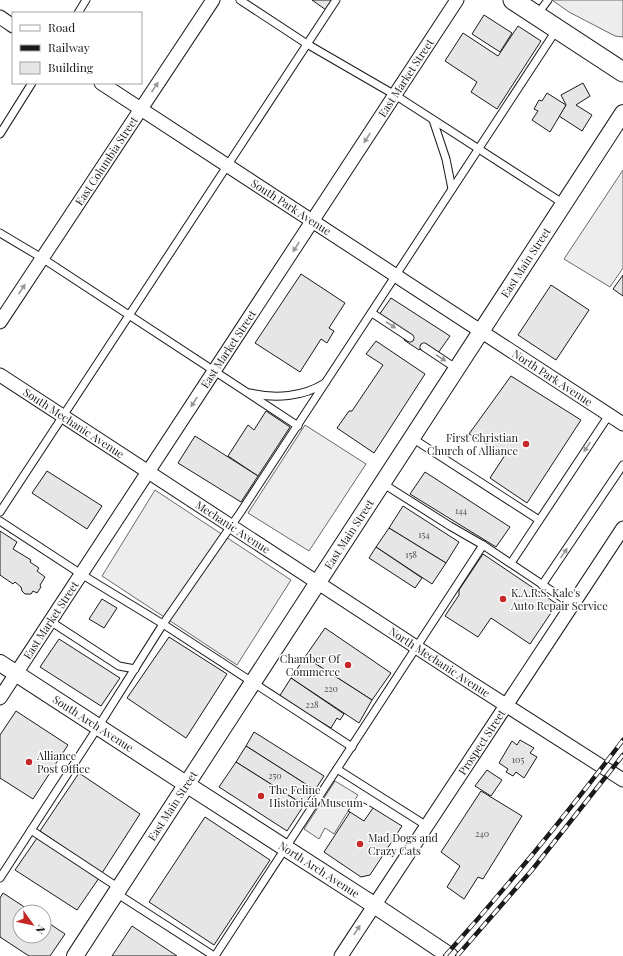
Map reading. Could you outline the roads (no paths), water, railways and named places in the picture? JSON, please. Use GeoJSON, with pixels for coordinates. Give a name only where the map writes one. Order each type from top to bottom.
{"type":"FeatureCollection","features":[{"type":"Feature","properties":{"kind":"main road"},"geometry":{"type":"LineString","coordinates":[[513,0],[623,72]]}},
{"type":"Feature","properties":{"kind":"street","name":"East Columbia Street"},"geometry":{"type":"LineString","coordinates":[[0,322],[213,0]]}},
{"type":"Feature","properties":{"kind":"street","name":"East Market Street"},"geometry":{"type":"LineString","coordinates":[[0,698],[457,0]]}},
{"type":"Feature","properties":{"kind":"street"},"geometry":{"type":"LineString","coordinates":[[0,17],[12,25]]}},
{"type":"Feature","properties":{"kind":"street","name":"South Park Avenue"},"geometry":{"type":"LineString","coordinates":[[103,84],[481,331]]}},
{"type":"Feature","properties":{"kind":"street","name":"East Main Street"},"geometry":{"type":"LineString","coordinates":[[75,956],[623,113]]}},
{"type":"Feature","properties":{"kind":"street","name":"North Park Avenue"},"geometry":{"type":"LineString","coordinates":[[481,331],[623,424]]}},
{"type":"Feature","properties":{"kind":"street","name":"South Mechanic Avenue"},"geometry":{"type":"LineString","coordinates":[[0,375],[148,472]]}},
{"type":"Feature","properties":{"kind":"street","name":"Mechanic Avenue"},"geometry":{"type":"LineString","coordinates":[[148,472],[317,583]]}},
{"type":"Feature","properties":{"kind":"street","name":"Prospect Street"},"geometry":{"type":"LineString","coordinates":[[340,956],[507,706],[623,528]]}},
{"type":"Feature","properties":{"kind":"street","name":"North Mechanic Avenue"},"geometry":{"type":"LineString","coordinates":[[317,583],[623,780]]}},
{"type":"Feature","properties":{"kind":"street","name":"South Arch Avenue"},"geometry":{"type":"LineString","coordinates":[[0,663],[186,784]]}},
{"type":"Feature","properties":{"kind":"street","name":"North Arch Avenue"},"geometry":{"type":"LineString","coordinates":[[186,784],[374,905],[450,956]]}},
{"type":"Feature","properties":{"kind":"lane"},"geometry":{"type":"LineString","coordinates":[[79,12],[86,0]]}},
{"type":"Feature","properties":{"kind":"lane"},"geometry":{"type":"LineString","coordinates":[[240,0],[307,44],[395,95],[478,150],[564,204]]}},
{"type":"Feature","properties":{"kind":"lane"},"geometry":{"type":"LineString","coordinates":[[0,512],[336,0]]}},
{"type":"Feature","properties":{"kind":"lane"},"geometry":{"type":"LineString","coordinates":[[537,15],[548,0]]}},
{"type":"Feature","properties":{"kind":"lane"},"geometry":{"type":"LineString","coordinates":[[0,878],[163,624],[231,527],[298,426],[557,29]]}},
{"type":"Feature","properties":{"kind":"lane"},"geometry":{"type":"LineString","coordinates":[[0,134],[31,84]]}},
{"type":"Feature","properties":{"kind":"lane"},"geometry":{"type":"LineString","coordinates":[[433,120],[444,153],[452,188]]}},
{"type":"Feature","properties":{"kind":"lane"},"geometry":{"type":"LineString","coordinates":[[0,233],[42,258],[298,426]]}},
{"type":"Feature","properties":{"kind":"lane"},"geometry":{"type":"LineString","coordinates":[[372,313],[410,338]]}},
{"type":"Feature","properties":{"kind":"lane"},"geometry":{"type":"LineString","coordinates":[[424,348],[457,369]]}},
{"type":"Feature","properties":{"kind":"lane"},"geometry":{"type":"LineString","coordinates":[[246,392],[274,396],[291,395],[307,391],[327,382]]}},
{"type":"Feature","properties":{"kind":"lane"},"geometry":{"type":"LineString","coordinates":[[511,563],[609,415]]}},
{"type":"Feature","properties":{"kind":"lane"},"geometry":{"type":"LineString","coordinates":[[412,438],[539,520]]}},
{"type":"Feature","properties":{"kind":"lane"},"geometry":{"type":"LineString","coordinates":[[542,585],[623,465]]}},
{"type":"Feature","properties":{"kind":"lane"},"geometry":{"type":"LineString","coordinates":[[382,483],[483,545],[573,605]]}},
{"type":"Feature","properties":{"kind":"lane"},"geometry":{"type":"LineString","coordinates":[[0,521],[81,574],[163,624],[352,747]]}},
{"type":"Feature","properties":{"kind":"lane"},"geometry":{"type":"LineString","coordinates":[[31,830],[214,956],[483,545]]}},
{"type":"Feature","properties":{"kind":"lane"},"geometry":{"type":"LineString","coordinates":[[50,621],[119,666],[135,669]]}},
{"type":"Feature","properties":{"kind":"lane"},"geometry":{"type":"LineString","coordinates":[[337,769],[427,826]]}},
{"type":"Feature","properties":{"kind":"railway"},"geometry":{"type":"LineString","coordinates":[[445,956],[536,850],[623,740]]}},
{"type":"Feature","properties":{"kind":"railway"},"geometry":{"type":"LineString","coordinates":[[457,956],[532,870],[623,755]]}},
{"type":"Feature","properties":{"kind":"place","name":"First Christian Church of Alliance"},"geometry":{"type":"Point","coordinates":[526,444]}},
{"type":"Feature","properties":{"kind":"place","name":"K.A.R.S. Kale's Auto Repair Service"},"geometry":{"type":"Point","coordinates":[503,599]}},
{"type":"Feature","properties":{"kind":"place","name":"Chamber Of Commerce"},"geometry":{"type":"Point","coordinates":[348,665]}},
{"type":"Feature","properties":{"kind":"place","name":"Alliance Post Office"},"geometry":{"type":"Point","coordinates":[29,762]}},
{"type":"Feature","properties":{"kind":"place","name":"The Feline Historical Museum"},"geometry":{"type":"Point","coordinates":[261,796]}},
{"type":"Feature","properties":{"kind":"place","name":"Mad Dogs and Crazy Cats"},"geometry":{"type":"Point","coordinates":[360,844]}}]}
